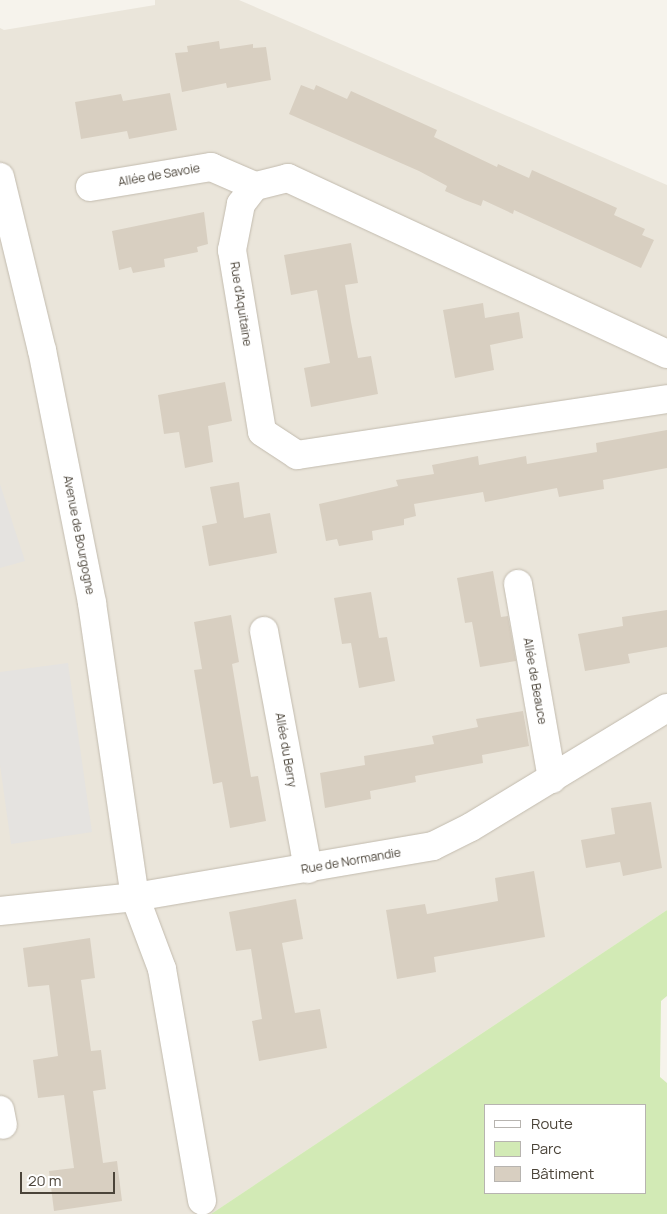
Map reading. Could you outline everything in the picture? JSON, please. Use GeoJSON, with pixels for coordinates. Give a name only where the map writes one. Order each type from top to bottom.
{"type":"FeatureCollection","features":[{"type":"Feature","properties":{"kind":"street","name":"Allée de Savoie"},"geometry":{"type":"LineString","coordinates":[[90,187],[211,167],[255,186]]}},
{"type":"Feature","properties":{"kind":"street","name":"Avenue de Bourgogne"},"geometry":{"type":"LineString","coordinates":[[0,177],[42,350],[92,602],[135,897],[162,969],[202,1201]]}},
{"type":"Feature","properties":{"kind":"street"},"geometry":{"type":"LineString","coordinates":[[255,186],[288,178],[667,354]]}},
{"type":"Feature","properties":{"kind":"street","name":"Rue d'Aquitaine"},"geometry":{"type":"LineString","coordinates":[[255,186],[241,204],[232,250],[262,432],[297,455],[667,399]]}},
{"type":"Feature","properties":{"kind":"street","name":"Allée de Beauce"},"geometry":{"type":"LineString","coordinates":[[518,584],[552,779]]}},
{"type":"Feature","properties":{"kind":"street","name":"Allée du Berry"},"geometry":{"type":"LineString","coordinates":[[264,631],[308,869]]}},
{"type":"Feature","properties":{"kind":"street","name":"Rue de Normandie"},"geometry":{"type":"LineString","coordinates":[[0,911],[135,897],[308,869],[433,846],[552,779],[667,708]]}},
{"type":"Feature","properties":{"kind":"shaded area"},"geometry":{"type":"Polygon","coordinates":[[[155,0],[239,0],[667,185],[667,910],[211,1214],[0,1214],[0,28],[4,30],[155,5],[155,0]]]}},
{"type":"Feature","properties":{"kind":"shaded area"},"geometry":{"type":"Polygon","coordinates":[[[0,484],[25,561],[0,568],[0,484]]]}},
{"type":"Feature","properties":{"kind":"shaded area"},"geometry":{"type":"Polygon","coordinates":[[[68,663],[92,832],[11,844],[0,765],[0,672],[68,663]]]}},
{"type":"Feature","properties":{"kind":"green space"},"geometry":{"type":"Polygon","coordinates":[[[667,910],[667,996],[661,1001],[660,1077],[667,1083],[667,1214],[211,1214],[667,910]]]}},
{"type":"Feature","properties":{"kind":"building"},"geometry":{"type":"Polygon","coordinates":[[[219,41],[220,49],[253,44],[253,48],[266,47],[271,80],[227,88],[226,83],[182,92],[175,53],[188,52],[187,46],[219,41]]]}},
{"type":"Feature","properties":{"kind":"building"},"geometry":{"type":"Polygon","coordinates":[[[301,85],[314,90],[316,85],[347,99],[351,91],[437,130],[434,137],[497,167],[498,164],[529,178],[532,170],[617,208],[614,215],[645,229],[642,235],[654,240],[641,268],[514,210],[513,214],[483,200],[481,206],[465,200],[445,191],[447,186],[419,171],[289,114],[301,85]]]}},
{"type":"Feature","properties":{"kind":"building"},"geometry":{"type":"Polygon","coordinates":[[[170,93],[177,130],[129,139],[127,131],[81,139],[75,102],[121,94],[123,101],[170,93]]]}},
{"type":"Feature","properties":{"kind":"building"},"geometry":{"type":"Polygon","coordinates":[[[204,212],[208,244],[197,247],[198,252],[164,259],[165,267],[133,273],[131,267],[119,270],[112,231],[204,212]]]}},
{"type":"Feature","properties":{"kind":"building"},"geometry":{"type":"Polygon","coordinates":[[[351,243],[358,283],[345,285],[351,322],[358,358],[371,356],[378,394],[311,407],[304,368],[330,363],[317,290],[291,295],[284,255],[351,243]]]}},
{"type":"Feature","properties":{"kind":"building"},"geometry":{"type":"Polygon","coordinates":[[[483,303],[485,318],[519,312],[523,338],[490,345],[494,370],[455,378],[443,310],[483,303]]]}},
{"type":"Feature","properties":{"kind":"building"},"geometry":{"type":"Polygon","coordinates":[[[225,382],[232,421],[208,426],[213,462],[185,468],[179,432],[164,434],[158,395],[225,382]]]}},
{"type":"Feature","properties":{"kind":"building"},"geometry":{"type":"Polygon","coordinates":[[[667,430],[667,468],[603,480],[604,489],[559,497],[557,488],[485,502],[483,492],[414,504],[416,516],[404,519],[404,525],[372,531],[373,540],[339,546],[337,539],[326,541],[319,504],[398,486],[396,480],[434,474],[432,465],[478,456],[479,465],[526,456],[527,464],[597,452],[596,443],[667,430]]]}},
{"type":"Feature","properties":{"kind":"building"},"geometry":{"type":"Polygon","coordinates":[[[239,482],[244,518],[270,513],[277,553],[209,566],[202,526],[217,523],[210,487],[239,482]]]}},
{"type":"Feature","properties":{"kind":"building"},"geometry":{"type":"Polygon","coordinates":[[[493,571],[501,617],[508,616],[516,661],[480,667],[472,622],[465,623],[457,578],[493,571]]]}},
{"type":"Feature","properties":{"kind":"building"},"geometry":{"type":"Polygon","coordinates":[[[371,592],[379,638],[387,637],[395,681],[359,688],[351,643],[342,644],[334,598],[371,592]]]}},
{"type":"Feature","properties":{"kind":"building"},"geometry":{"type":"Polygon","coordinates":[[[667,610],[667,647],[628,654],[630,663],[585,671],[578,634],[623,626],[622,617],[667,610]]]}},
{"type":"Feature","properties":{"kind":"building"},"geometry":{"type":"Polygon","coordinates":[[[231,615],[239,662],[232,664],[243,730],[251,777],[258,776],[266,821],[230,828],[222,782],[213,784],[194,670],[202,669],[194,622],[231,615]]]}},
{"type":"Feature","properties":{"kind":"building"},"geometry":{"type":"Polygon","coordinates":[[[523,711],[529,746],[482,755],[483,763],[415,776],[416,782],[370,791],[371,799],[325,808],[320,773],[365,765],[364,756],[434,744],[432,736],[478,727],[476,719],[523,711]]]}},
{"type":"Feature","properties":{"kind":"building"},"geometry":{"type":"Polygon","coordinates":[[[651,802],[662,868],[623,876],[620,862],[586,868],[581,840],[615,834],[611,808],[651,802]]]}},
{"type":"Feature","properties":{"kind":"building"},"geometry":{"type":"Polygon","coordinates":[[[534,871],[545,937],[434,957],[436,972],[397,979],[386,910],[425,904],[427,914],[498,901],[495,878],[534,871]]]}},
{"type":"Feature","properties":{"kind":"building"},"geometry":{"type":"Polygon","coordinates":[[[296,899],[303,939],[282,943],[295,1013],[320,1009],[327,1048],[259,1061],[252,1021],[262,1019],[251,949],[236,951],[229,912],[296,899]]]}},
{"type":"Feature","properties":{"kind":"building"},"geometry":{"type":"Polygon","coordinates":[[[90,938],[95,978],[81,980],[91,1051],[101,1050],[106,1089],[93,1091],[103,1163],[117,1161],[122,1201],[54,1211],[49,1171],[74,1168],[64,1095],[38,1098],[33,1060],[58,1056],[49,985],[28,987],[23,948],[90,938]]]}}]}
